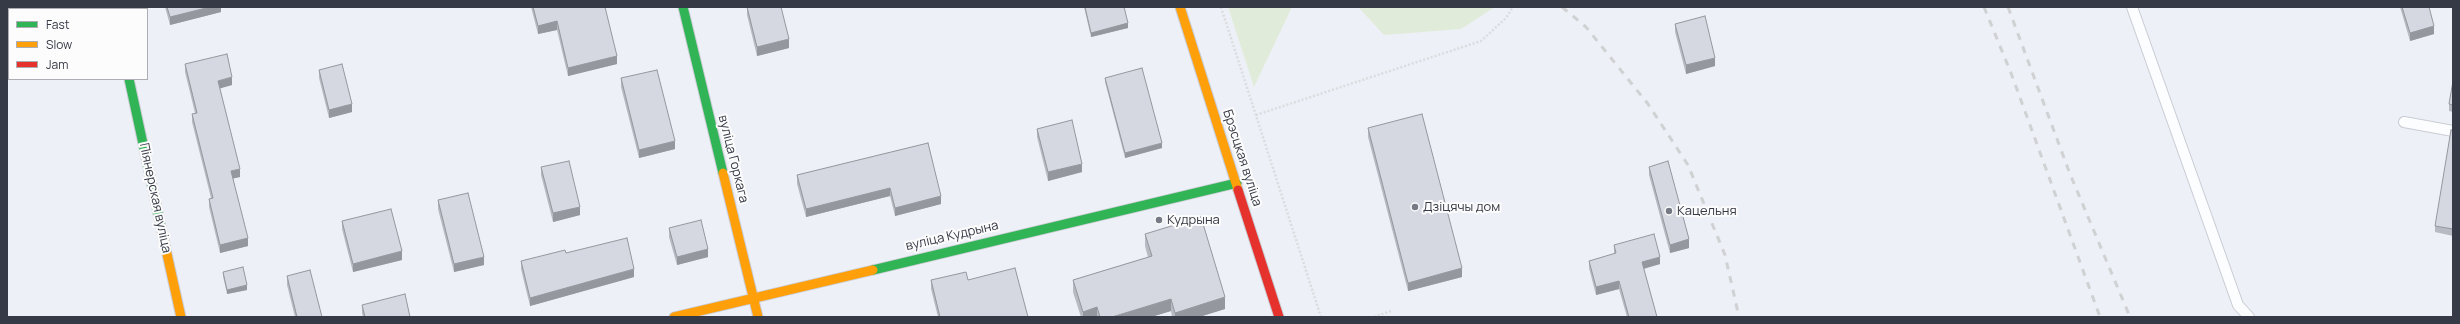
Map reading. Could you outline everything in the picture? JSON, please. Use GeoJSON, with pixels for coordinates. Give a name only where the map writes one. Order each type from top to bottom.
{"type":"FeatureCollection","features":[{"type":"Feature","properties":{"kind":"street","name":"вуліца Горкага"},"geometry":{"type":"LineString","coordinates":[[683,7],[758,317]]}},
{"type":"Feature","properties":{"kind":"street","name":"Брэсцкая вуліца"},"geometry":{"type":"LineString","coordinates":[[1180,7],[1279,317]]}},
{"type":"Feature","properties":{"kind":"street","name":"Піянерская вуліца"},"geometry":{"type":"LineString","coordinates":[[129,80],[181,317]]}},
{"type":"Feature","properties":{"kind":"street","name":"вуліца Кудрына"},"geometry":{"type":"LineString","coordinates":[[674,317],[1237,182]]}},
{"type":"Feature","properties":{"kind":"lane"},"geometry":{"type":"LineString","coordinates":[[2132,7],[2238,305],[2249,317]]}},
{"type":"Feature","properties":{"kind":"lane"},"geometry":{"type":"LineString","coordinates":[[2404,122],[2453,131]]}},
{"type":"Feature","properties":{"kind":"path"},"geometry":{"type":"LineString","coordinates":[[1221,7],[1321,317]]}},
{"type":"Feature","properties":{"kind":"path"},"geometry":{"type":"LineString","coordinates":[[1256,115],[1481,41],[1506,18],[1513,7]]}},
{"type":"Feature","properties":{"kind":"path"},"geometry":{"type":"LineString","coordinates":[[1374,317],[1392,311]]}},
{"type":"Feature","properties":{"kind":"green space"},"geometry":{"type":"Polygon","coordinates":[[[1228,7],[1292,7],[1254,87],[1228,7]]]}},
{"type":"Feature","properties":{"kind":"green space"},"geometry":{"type":"Polygon","coordinates":[[[1358,7],[1495,7],[1461,29],[1384,35],[1358,7]]]}},
{"type":"Feature","properties":{"kind":"building"},"geometry":{"type":"Polygon","coordinates":[[[167,7],[210,7],[170,17],[167,7]]]}},
{"type":"Feature","properties":{"kind":"building"},"geometry":{"type":"Polygon","coordinates":[[[533,7],[605,7],[617,56],[568,68],[557,21],[538,26],[533,7]]]}},
{"type":"Feature","properties":{"kind":"building"},"geometry":{"type":"Polygon","coordinates":[[[747,7],[781,7],[789,39],[757,47],[747,7]]]}},
{"type":"Feature","properties":{"kind":"building"},"geometry":{"type":"Polygon","coordinates":[[[1085,7],[1124,7],[1128,23],[1091,33],[1085,7]]]}},
{"type":"Feature","properties":{"kind":"building"},"geometry":{"type":"Polygon","coordinates":[[[2402,7],[2429,7],[2434,26],[2410,33],[2402,7]]]}},
{"type":"Feature","properties":{"kind":"building"},"geometry":{"type":"Polygon","coordinates":[[[1705,16],[1715,58],[1686,65],[1675,24],[1705,16]]]}},
{"type":"Feature","properties":{"kind":"building"},"geometry":{"type":"Polygon","coordinates":[[[227,54],[232,77],[218,81],[240,169],[231,171],[248,238],[220,245],[209,199],[213,198],[192,114],[197,113],[185,64],[227,54]]]}},
{"type":"Feature","properties":{"kind":"building"},"geometry":{"type":"Polygon","coordinates":[[[342,64],[352,104],[329,110],[319,70],[342,64]]]}},
{"type":"Feature","properties":{"kind":"building"},"geometry":{"type":"Polygon","coordinates":[[[1142,68],[1162,143],[1125,153],[1105,78],[1142,68]]]}},
{"type":"Feature","properties":{"kind":"building"},"geometry":{"type":"Polygon","coordinates":[[[657,70],[675,141],[639,150],[621,78],[657,70]]]}},
{"type":"Feature","properties":{"kind":"building"},"geometry":{"type":"Polygon","coordinates":[[[2453,81],[2453,105],[2449,104],[2453,81]]]}},
{"type":"Feature","properties":{"kind":"building","name":"Дзіцячы дом"},"geometry":{"type":"Polygon","coordinates":[[[1422,114],[1462,268],[1408,283],[1368,128],[1422,114]]]}},
{"type":"Feature","properties":{"kind":"building"},"geometry":{"type":"Polygon","coordinates":[[[1072,120],[1082,164],[1048,172],[1037,129],[1072,120]]]}},
{"type":"Feature","properties":{"kind":"building"},"geometry":{"type":"Polygon","coordinates":[[[2451,130],[2453,130],[2453,229],[2435,226],[2451,130]]]}},
{"type":"Feature","properties":{"kind":"building"},"geometry":{"type":"Polygon","coordinates":[[[928,143],[941,196],[895,208],[890,188],[806,209],[797,175],[928,143]]]}},
{"type":"Feature","properties":{"kind":"building"},"geometry":{"type":"Polygon","coordinates":[[[569,161],[580,207],[553,213],[541,167],[569,161]]]}},
{"type":"Feature","properties":{"kind":"building","name":"Кацельня"},"geometry":{"type":"Polygon","coordinates":[[[1668,161],[1689,239],[1670,245],[1649,167],[1668,161]]]}},
{"type":"Feature","properties":{"kind":"building"},"geometry":{"type":"Polygon","coordinates":[[[468,193],[484,257],[454,264],[438,200],[468,193]]]}},
{"type":"Feature","properties":{"kind":"building"},"geometry":{"type":"Polygon","coordinates":[[[391,209],[402,251],[353,264],[342,221],[391,209]]]}},
{"type":"Feature","properties":{"kind":"building"},"geometry":{"type":"Polygon","coordinates":[[[1201,217],[1225,297],[1175,313],[1171,299],[1112,317],[1100,317],[1097,307],[1083,312],[1073,280],[1152,256],[1145,234],[1201,217]]]}},
{"type":"Feature","properties":{"kind":"building"},"geometry":{"type":"Polygon","coordinates":[[[701,220],[708,249],[677,257],[669,228],[701,220]]]}},
{"type":"Feature","properties":{"kind":"building"},"geometry":{"type":"Polygon","coordinates":[[[1654,234],[1660,257],[1642,262],[1657,317],[1629,317],[1619,281],[1596,287],[1589,261],[1616,253],[1614,245],[1654,234]]]}},
{"type":"Feature","properties":{"kind":"building"},"geometry":{"type":"Polygon","coordinates":[[[627,238],[634,269],[530,298],[521,261],[565,250],[566,253],[627,238]]]}},
{"type":"Feature","properties":{"kind":"building"},"geometry":{"type":"Polygon","coordinates":[[[243,267],[247,285],[227,290],[223,272],[243,267]]]}},
{"type":"Feature","properties":{"kind":"building"},"geometry":{"type":"Polygon","coordinates":[[[1015,268],[1028,317],[940,317],[931,280],[966,272],[968,280],[1015,268]]]}},
{"type":"Feature","properties":{"kind":"building"},"geometry":{"type":"Polygon","coordinates":[[[310,270],[322,317],[297,317],[287,276],[310,270]]]}},
{"type":"Feature","properties":{"kind":"building"},"geometry":{"type":"Polygon","coordinates":[[[405,294],[410,317],[365,317],[362,305],[405,294]]]}},
{"type":"Feature","properties":{"kind":"railway"},"geometry":{"type":"LineString","coordinates":[[1562,7],[1586,27],[1648,104],[1688,165],[1725,255],[1739,317]]}},
{"type":"Feature","properties":{"kind":"railway"},"geometry":{"type":"LineString","coordinates":[[1984,7],[2011,73],[2100,317]]}},
{"type":"Feature","properties":{"kind":"railway"},"geometry":{"type":"LineString","coordinates":[[2008,7],[2070,174],[2130,317]]}},
{"type":"Feature","properties":{"kind":"traffic: fast"},"geometry":{"type":"LineString","coordinates":[[683,7],[723,173]]}},
{"type":"Feature","properties":{"kind":"traffic: fast"},"geometry":{"type":"LineString","coordinates":[[129,80],[161,227]]}},
{"type":"Feature","properties":{"kind":"traffic: fast"},"geometry":{"type":"LineString","coordinates":[[873,270],[1237,183]]}},
{"type":"Feature","properties":{"kind":"traffic: slow"},"geometry":{"type":"LineString","coordinates":[[1180,7],[1238,190]]}},
{"type":"Feature","properties":{"kind":"traffic: slow"},"geometry":{"type":"LineString","coordinates":[[723,173],[758,317]]}},
{"type":"Feature","properties":{"kind":"traffic: slow"},"geometry":{"type":"LineString","coordinates":[[161,227],[181,317]]}},
{"type":"Feature","properties":{"kind":"traffic: slow"},"geometry":{"type":"LineString","coordinates":[[674,317],[873,270]]}},
{"type":"Feature","properties":{"kind":"traffic: jam"},"geometry":{"type":"LineString","coordinates":[[1238,190],[1279,317]]}},
{"type":"Feature","properties":{"kind":"place","name":"Дзіцячы дом"},"geometry":{"type":"Point","coordinates":[1415,207]}},
{"type":"Feature","properties":{"kind":"place","name":"Кацельня"},"geometry":{"type":"Point","coordinates":[1669,211]}},
{"type":"Feature","properties":{"kind":"place","name":"Кудрына"},"geometry":{"type":"Point","coordinates":[1159,220]}}]}
